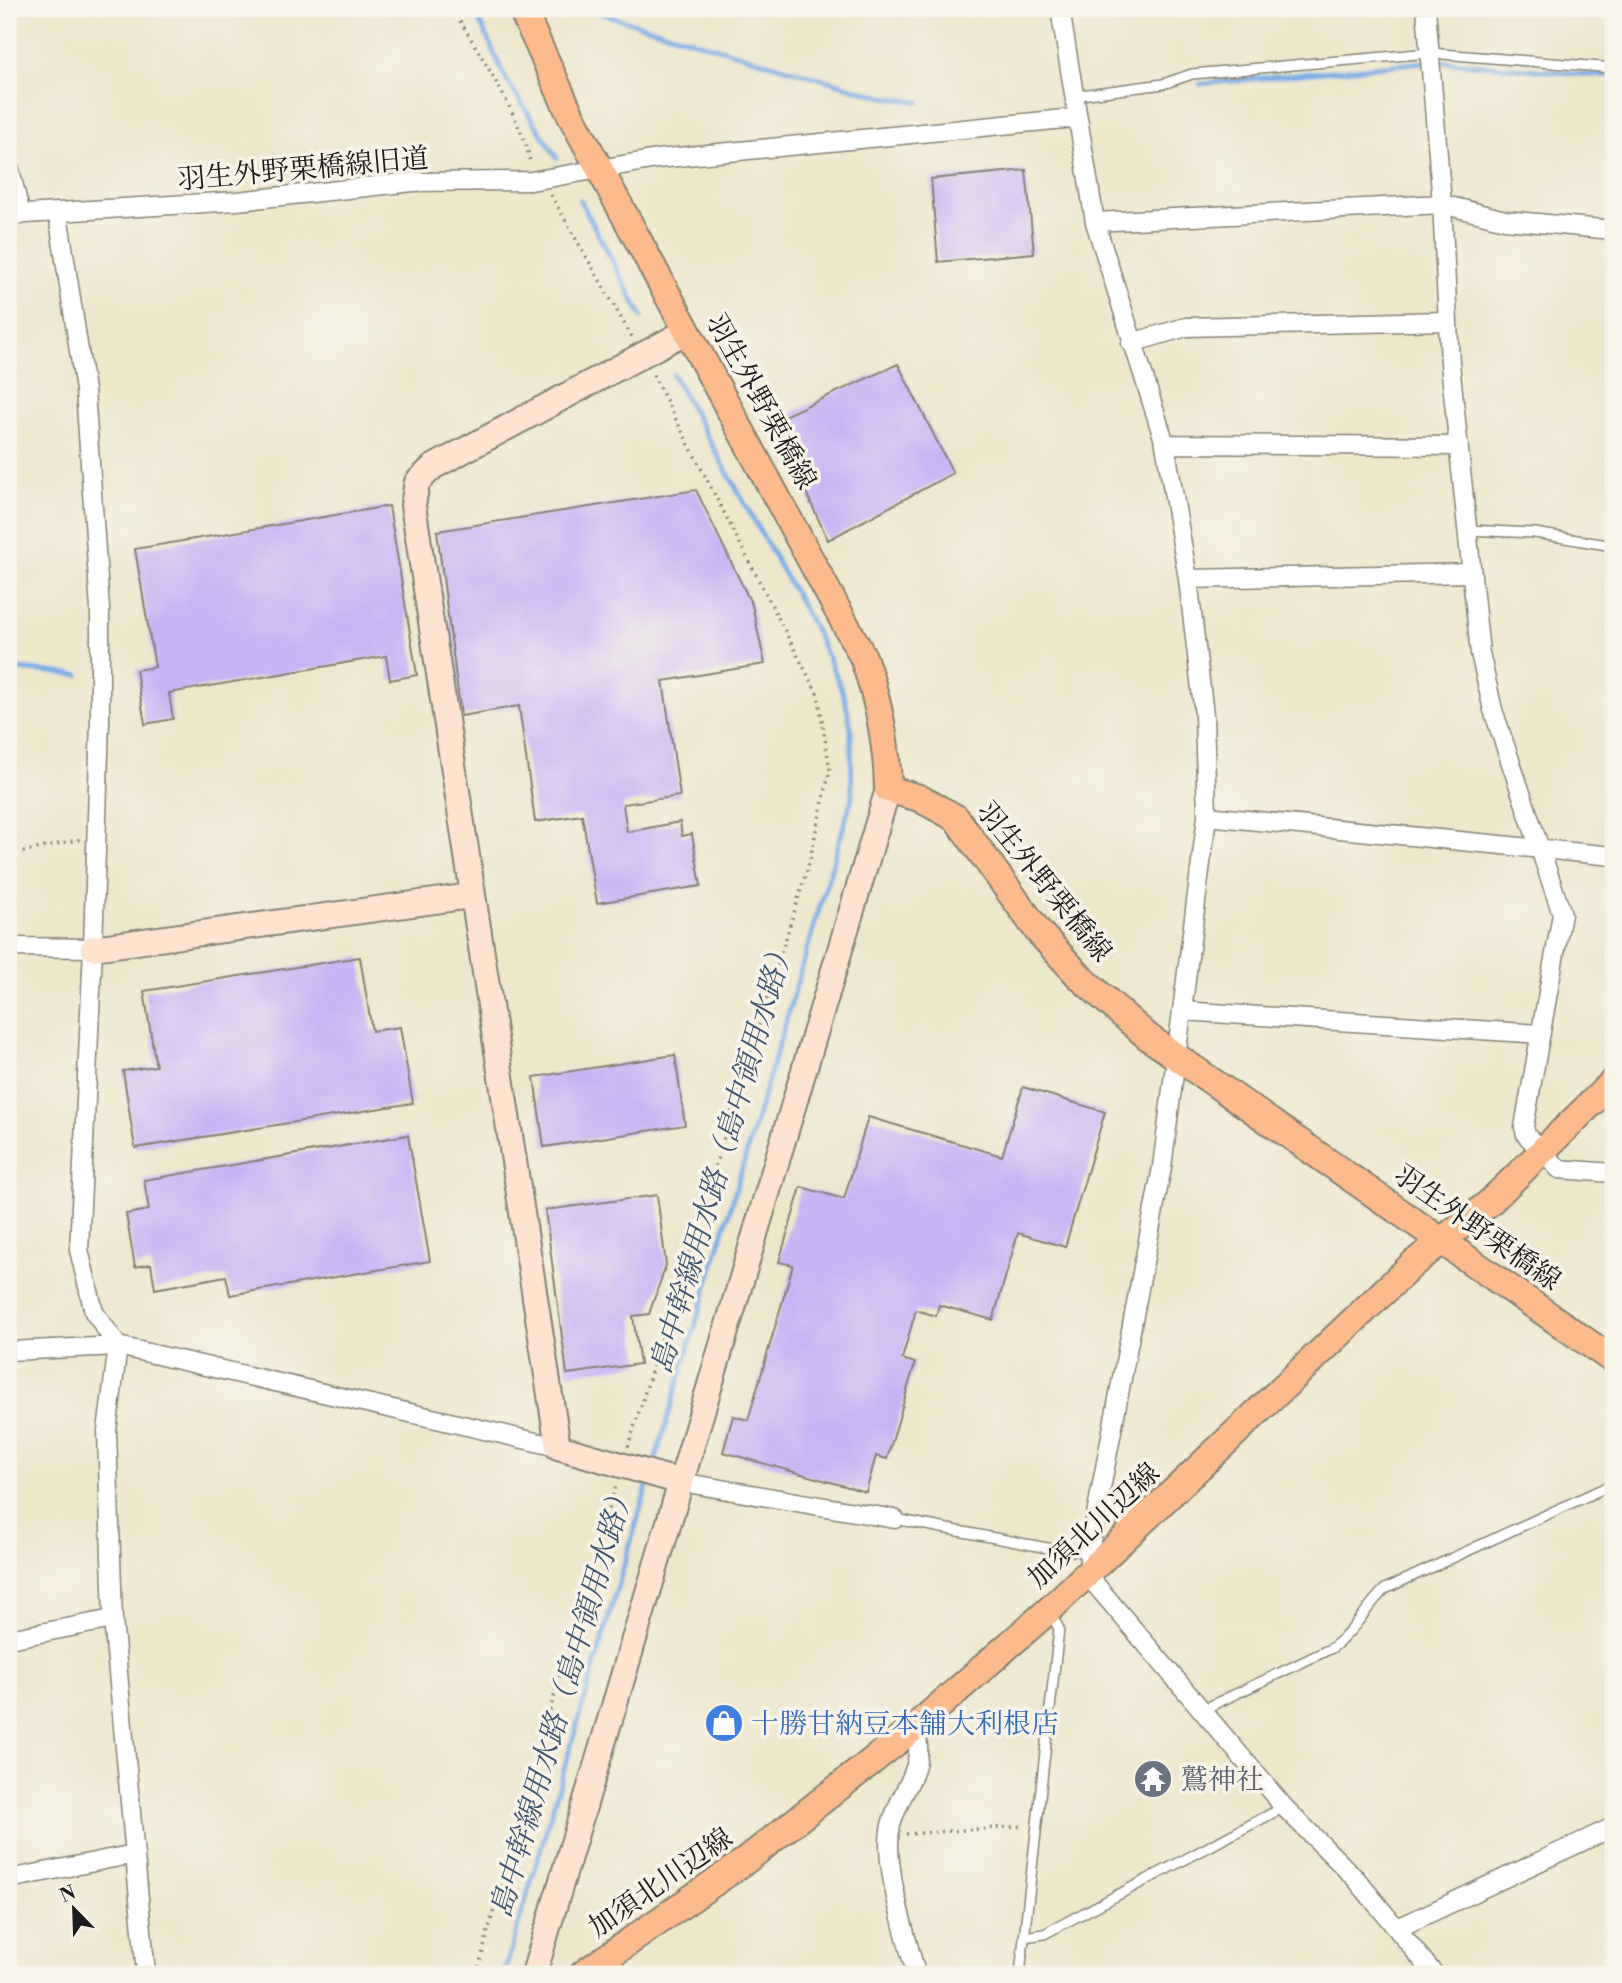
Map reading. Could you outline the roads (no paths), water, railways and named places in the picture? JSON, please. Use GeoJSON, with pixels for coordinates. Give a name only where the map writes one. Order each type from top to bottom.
{"type":"FeatureCollection","features":[{"type":"Feature","properties":{"kind":"main road","name":"羽生外野栗橋線"},"geometry":{"type":"LineString","coordinates":[[522,9],[571,116],[602,169],[863,657],[888,748],[888,789],[919,797],[956,818],[1001,885],[1072,969],[1132,1024],[1613,1360]]}},
{"type":"Feature","properties":{"kind":"main road","name":"加須北川辺線"},"geometry":{"type":"LineString","coordinates":[[583,1974],[776,1838],[914,1728],[1049,1610],[1089,1563],[1140,1524],[1441,1240],[1489,1203],[1542,1154],[1613,1082]]}},
{"type":"Feature","properties":{"kind":"street"},"geometry":{"type":"LineString","coordinates":[[1060,9],[1075,118],[1095,222],[1165,444],[1188,579],[1204,715],[1207,816],[1163,1167],[1089,1563],[1095,1584],[1284,1807],[1356,1879],[1434,1974]]}},
{"type":"Feature","properties":{"kind":"street"},"geometry":{"type":"LineString","coordinates":[[1426,9],[1459,446],[1485,678],[1562,914],[1524,1127],[1525,1135],[1542,1154],[1565,1172],[1613,1172]]}},
{"type":"Feature","properties":{"kind":"street","name":"羽生外野栗橋線旧道"},"geometry":{"type":"LineString","coordinates":[[15,215],[237,201],[413,182],[538,180],[657,159],[1075,118]]}},
{"type":"Feature","properties":{"kind":"street"},"geometry":{"type":"LineString","coordinates":[[9,166],[15,215]]}},
{"type":"Feature","properties":{"kind":"street"},"geometry":{"type":"LineString","coordinates":[[1095,222],[1442,204],[1505,220],[1613,230]]}},
{"type":"Feature","properties":{"kind":"street"},"geometry":{"type":"LineString","coordinates":[[58,214],[85,390],[100,608],[93,948],[79,1250],[94,1312],[118,1346],[107,1431],[113,1619],[146,1974]]}},
{"type":"Feature","properties":{"kind":"street"},"geometry":{"type":"LineString","coordinates":[[1131,343],[1186,327],[1448,321]]}},
{"type":"Feature","properties":{"kind":"street"},"geometry":{"type":"LineString","coordinates":[[558,1447],[471,896],[413,505],[416,482],[433,467],[687,331]]}},
{"type":"Feature","properties":{"kind":"street"},"geometry":{"type":"LineString","coordinates":[[1165,444],[1459,446]]}},
{"type":"Feature","properties":{"kind":"street"},"geometry":{"type":"LineString","coordinates":[[1188,579],[1472,573]]}},
{"type":"Feature","properties":{"kind":"street"},"geometry":{"type":"LineString","coordinates":[[534,1974],[888,789]]}},
{"type":"Feature","properties":{"kind":"street"},"geometry":{"type":"LineString","coordinates":[[1207,816],[1613,856]]}},
{"type":"Feature","properties":{"kind":"street"},"geometry":{"type":"LineString","coordinates":[[9,947],[93,948],[471,896]]}},
{"type":"Feature","properties":{"kind":"street"},"geometry":{"type":"LineString","coordinates":[[1182,1011],[1541,1034]]}},
{"type":"Feature","properties":{"kind":"street"},"geometry":{"type":"LineString","coordinates":[[9,1351],[118,1346],[558,1447],[681,1482],[895,1519]]}},
{"type":"Feature","properties":{"kind":"street"},"geometry":{"type":"LineString","coordinates":[[1102,1498],[1111,1510],[1140,1524]]}},
{"type":"Feature","properties":{"kind":"street"},"geometry":{"type":"LineString","coordinates":[[9,1639],[113,1619]]}},
{"type":"Feature","properties":{"kind":"street"},"geometry":{"type":"LineString","coordinates":[[914,1728],[921,1745],[919,1758],[888,1844],[900,1912],[916,1974]]}},
{"type":"Feature","properties":{"kind":"street"},"geometry":{"type":"LineString","coordinates":[[1398,1928],[1613,1827]]}},
{"type":"Feature","properties":{"kind":"street"},"geometry":{"type":"LineString","coordinates":[[9,1879],[134,1854]]}},
{"type":"Feature","properties":{"kind":"lane"},"geometry":{"type":"LineString","coordinates":[[1073,96],[1163,85],[1192,74],[1430,54],[1613,68]]}},
{"type":"Feature","properties":{"kind":"lane"},"geometry":{"type":"LineString","coordinates":[[1467,530],[1535,533],[1613,546]]}},
{"type":"Feature","properties":{"kind":"lane"},"geometry":{"type":"LineString","coordinates":[[1202,1710],[1332,1648],[1346,1638],[1367,1608],[1385,1589],[1613,1484]]}},
{"type":"Feature","properties":{"kind":"lane"},"geometry":{"type":"LineString","coordinates":[[895,1519],[1058,1550],[1089,1563]]}},
{"type":"Feature","properties":{"kind":"lane"},"geometry":{"type":"LineString","coordinates":[[1020,1974],[1059,1629],[1049,1610]]}},
{"type":"Feature","properties":{"kind":"lane"},"geometry":{"type":"LineString","coordinates":[[1024,1937],[1044,1934],[1284,1807]]}},
{"type":"Feature","properties":{"kind":"waterway","name":"島中幹線用水路（島中領用水路）"},"geometry":{"type":"LineString","coordinates":[[474,9],[506,79],[557,158]]}},
{"type":"Feature","properties":{"kind":"waterway"},"geometry":{"type":"LineString","coordinates":[[586,9],[883,97],[919,102]]}},
{"type":"Feature","properties":{"kind":"waterway"},"geometry":{"type":"LineString","coordinates":[[1200,84],[1436,61],[1613,77]]}},
{"type":"Feature","properties":{"kind":"waterway","name":"島中幹線用水路（島中領用水路）"},"geometry":{"type":"LineString","coordinates":[[580,200],[642,317]]}},
{"type":"Feature","properties":{"kind":"waterway","name":"島中幹線用水路（島中領用水路）"},"geometry":{"type":"LineString","coordinates":[[653,1468],[852,798],[851,727],[845,699],[835,673],[812,624],[673,375]]}},
{"type":"Feature","properties":{"kind":"waterway"},"geometry":{"type":"LineString","coordinates":[[9,668],[79,675]]}},
{"type":"Feature","properties":{"kind":"waterway","name":"島中幹線用水路（島中領用水路）"},"geometry":{"type":"LineString","coordinates":[[504,1974],[649,1480]]}},
{"type":"Feature","properties":{"kind":"place","name":"十勝甘納豆本舗大利根店"},"geometry":{"type":"Point","coordinates":[724,1723]}},
{"type":"Feature","properties":{"kind":"place","name":"鷲神社"},"geometry":{"type":"Point","coordinates":[1153,1779]}}]}
